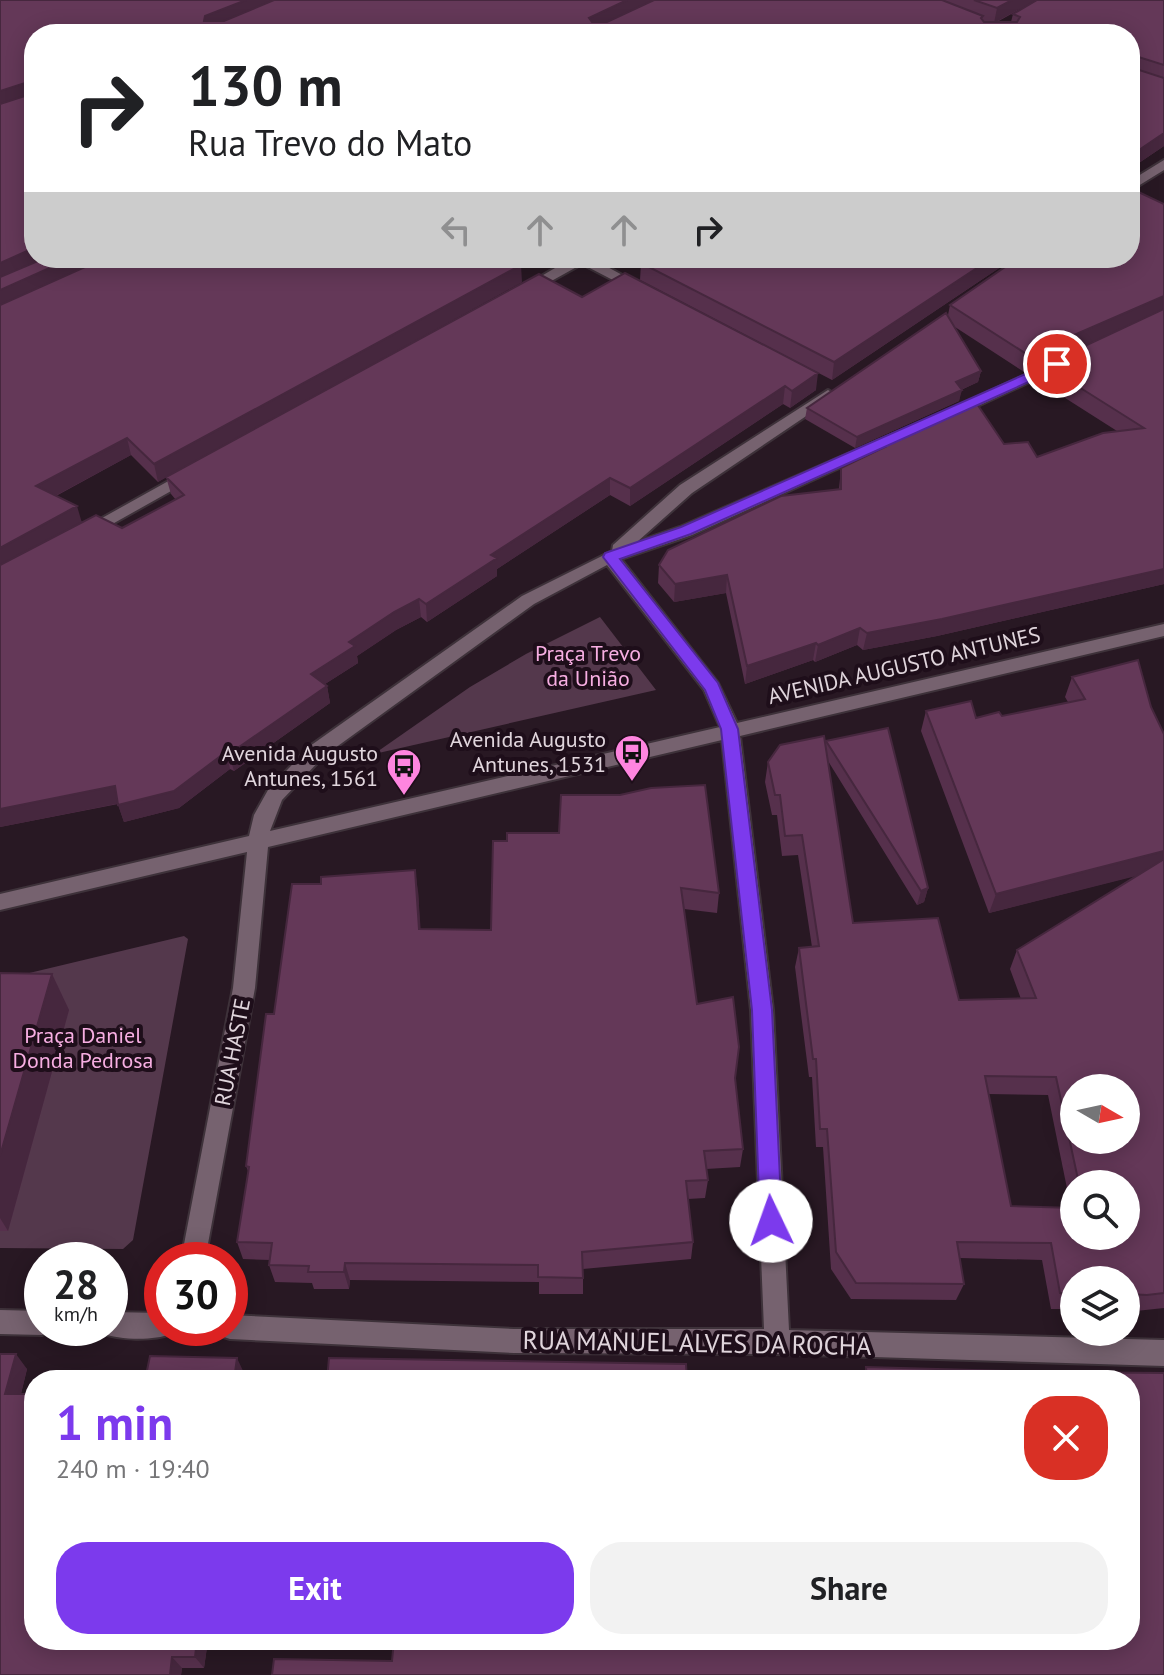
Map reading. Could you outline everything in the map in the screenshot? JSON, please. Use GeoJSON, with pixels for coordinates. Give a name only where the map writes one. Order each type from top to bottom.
{"type":"FeatureCollection","features":[{"type":"Feature","properties":{"kind":"street"},"geometry":{"type":"LineString","coordinates":[[1140,180],[1164,164]]}},
{"type":"Feature","properties":{"kind":"street"},"geometry":{"type":"LineString","coordinates":[[512,296],[564,268]]}},
{"type":"Feature","properties":{"kind":"street"},"geometry":{"type":"LineString","coordinates":[[601,268],[652,295]]}},
{"type":"Feature","properties":{"kind":"street"},"geometry":{"type":"LineString","coordinates":[[941,418],[1080,354]]}},
{"type":"Feature","properties":{"kind":"street"},"geometry":{"type":"LineString","coordinates":[[610,557],[686,489],[834,385]]}},
{"type":"Feature","properties":{"kind":"street"},"geometry":{"type":"LineString","coordinates":[[258,842],[264,815],[275,795],[317,751],[528,600],[610,557],[686,531],[913,431]]}},
{"type":"Feature","properties":{"kind":"street"},"geometry":{"type":"LineString","coordinates":[[69,540],[208,464]]}},
{"type":"Feature","properties":{"kind":"street"},"geometry":{"type":"LineString","coordinates":[[610,557],[712,688],[730,729],[762,1010],[777,1342]]}},
{"type":"Feature","properties":{"kind":"street","name":"AVENIDA AUGUSTO ANTUNES"},"geometry":{"type":"LineString","coordinates":[[0,902],[1164,630]]}},
{"type":"Feature","properties":{"kind":"street","name":"RUA HASTE"},"geometry":{"type":"LineString","coordinates":[[196,1242],[244,988],[258,842]]}},
{"type":"Feature","properties":{"kind":"street"},"geometry":{"type":"LineString","coordinates":[[0,1322],[24,1323]]}},
{"type":"Feature","properties":{"kind":"street","name":"RUA MANUEL ALVES DA ROCHA"},"geometry":{"type":"LineString","coordinates":[[248,1328],[514,1341],[777,1342],[1164,1353]]}},
{"type":"Feature","properties":{"kind":"green space","name":"Praça Trevo da União"},"geometry":{"type":"Polygon","coordinates":[[[600,617],[656,690],[374,754],[470,687],[526,654],[600,617]]]}},
{"type":"Feature","properties":{"kind":"green space","name":"Praça Daniel Donda Pedrosa"},"geometry":{"type":"Polygon","coordinates":[[[184,936],[188,939],[133,1240],[128,1244],[128,1242],[24,1242],[24,1248],[0,1248],[0,980],[184,936]]]}},
{"type":"Feature","properties":{"kind":"building"},"geometry":{"type":"Polygon","coordinates":[[[0,0],[246,0],[205,16],[204,21],[224,21],[274,0],[627,0],[589,18],[592,22],[607,22],[654,0],[942,0],[983,16],[984,22],[1017,22],[1020,17],[1013,14],[1037,0],[1164,0],[1164,65],[1140,58],[1140,24],[24,24],[24,83],[0,91],[0,0]]]}},
{"type":"Feature","properties":{"kind":"building"},"geometry":{"type":"Polygon","coordinates":[[[974,0],[1012,0],[997,8],[974,0]]]}},
{"type":"Feature","properties":{"kind":"building"},"geometry":{"type":"Polygon","coordinates":[[[1140,70],[1164,78],[1164,133],[1140,149],[1140,70]]]}},
{"type":"Feature","properties":{"kind":"building"},"geometry":{"type":"Polygon","coordinates":[[[24,96],[24,252],[0,263],[0,104],[24,96]]]}},
{"type":"Feature","properties":{"kind":"building"},"geometry":{"type":"Polygon","coordinates":[[[1140,193],[1164,204],[1164,296],[1028,355],[950,305],[1004,268],[1140,268],[1140,193]]]}},
{"type":"Feature","properties":{"kind":"building"},"geometry":{"type":"Polygon","coordinates":[[[24,267],[50,268],[0,290],[0,277],[24,267]]]}},
{"type":"Feature","properties":{"kind":"building"},"geometry":{"type":"Polygon","coordinates":[[[83,268],[515,268],[154,464],[127,438],[36,486],[77,506],[0,548],[0,305],[83,268]]]}},
{"type":"Feature","properties":{"kind":"building"},"geometry":{"type":"Polygon","coordinates":[[[651,268],[977,268],[834,362],[651,268]]]}},
{"type":"Feature","properties":{"kind":"building"},"geometry":{"type":"Polygon","coordinates":[[[625,273],[818,373],[792,391],[785,386],[630,488],[610,478],[491,555],[497,558],[426,604],[419,599],[394,612],[349,642],[355,646],[311,674],[327,686],[229,754],[226,752],[174,791],[118,805],[115,786],[0,809],[0,565],[96,515],[122,528],[184,495],[166,477],[539,274],[582,297],[625,273]]]}},
{"type":"Feature","properties":{"kind":"building"},"geometry":{"type":"Polygon","coordinates":[[[1164,309],[1164,569],[942,619],[867,633],[860,628],[818,645],[816,643],[747,666],[727,575],[675,584],[659,565],[668,550],[781,496],[841,489],[841,468],[885,447],[877,442],[973,398],[1004,444],[1028,442],[1037,457],[1103,433],[1144,428],[1044,365],[1164,309]]]}},
{"type":"Feature","properties":{"kind":"building"},"geometry":{"type":"Polygon","coordinates":[[[946,313],[981,371],[956,382],[962,390],[857,437],[807,408],[946,313]]]}},
{"type":"Feature","properties":{"kind":"building"},"geometry":{"type":"Polygon","coordinates":[[[1138,660],[1151,707],[1164,734],[1164,851],[996,894],[926,711],[971,701],[976,718],[999,712],[1002,716],[1085,699],[1072,677],[1138,660]]]}},
{"type":"Feature","properties":{"kind":"building"},"geometry":{"type":"Polygon","coordinates":[[[888,728],[928,888],[921,891],[826,741],[888,728]]]}},
{"type":"Feature","properties":{"kind":"building"},"geometry":{"type":"Polygon","coordinates":[[[824,736],[853,923],[938,918],[959,1000],[1036,998],[1017,950],[1164,859],[1164,1293],[1140,1295],[1140,1266],[1060,1266],[1060,1293],[1051,1243],[957,1242],[964,1284],[856,1283],[836,1252],[827,1129],[820,1129],[816,1059],[813,1059],[799,948],[819,946],[802,835],[785,836],[780,795],[775,795],[768,762],[780,745],[824,736]],[[1060,1074],[1060,1096],[1056,1077],[985,1076],[1011,1206],[1060,1208],[1060,1250],[1140,1250],[1140,1170],[1076,1170],[1073,1154],[1140,1154],[1140,1074],[1060,1074]]]}},
{"type":"Feature","properties":{"kind":"building"},"geometry":{"type":"Polygon","coordinates":[[[705,785],[719,893],[681,888],[697,1004],[733,997],[739,1047],[735,1078],[743,1149],[704,1151],[708,1180],[686,1181],[693,1242],[582,1252],[583,1278],[538,1277],[538,1265],[345,1263],[344,1272],[308,1272],[309,1266],[269,1265],[272,1243],[237,1242],[249,1167],[246,1166],[266,1014],[274,1014],[292,884],[321,884],[321,877],[415,870],[419,929],[491,930],[493,841],[507,841],[507,833],[559,833],[561,795],[620,795],[651,788],[705,785]]]}},
{"type":"Feature","properties":{"kind":"building"},"geometry":{"type":"Polygon","coordinates":[[[0,973],[52,974],[0,1156],[0,973]]]}},
{"type":"Feature","properties":{"kind":"building"},"geometry":{"type":"Polygon","coordinates":[[[0,1354],[16,1354],[5,1394],[24,1394],[24,1650],[196,1650],[195,1657],[172,1657],[170,1675],[0,1675],[0,1354]]]}},
{"type":"Feature","properties":{"kind":"building"},"geometry":{"type":"Polygon","coordinates":[[[150,1356],[237,1358],[235,1370],[147,1370],[150,1356]]]}},
{"type":"Feature","properties":{"kind":"building"},"geometry":{"type":"Polygon","coordinates":[[[329,1358],[686,1364],[686,1370],[328,1370],[329,1358]]]}},
{"type":"Feature","properties":{"kind":"building"},"geometry":{"type":"Polygon","coordinates":[[[866,1367],[975,1370],[866,1370],[866,1367]]]}},
{"type":"Feature","properties":{"kind":"building"},"geometry":{"type":"Polygon","coordinates":[[[1140,1373],[1164,1373],[1164,1675],[272,1675],[274,1659],[392,1661],[393,1650],[1140,1650],[1140,1373]]]}},
{"type":"Feature","properties":{"kind":"place","name":"Avenida Augusto Antunes, 1531"},"geometry":{"type":"Point","coordinates":[632,783]}},
{"type":"Feature","properties":{"kind":"place","name":"Avenida Augusto Antunes, 1561"},"geometry":{"type":"Point","coordinates":[404,797]}},
{"type":"Feature","properties":{"kind":"route"},"geometry":{"type":"LineString","coordinates":[[771,1221],[762,1010],[730,729],[712,688],[610,557],[686,531],[843,463],[1057,364]]}}]}
